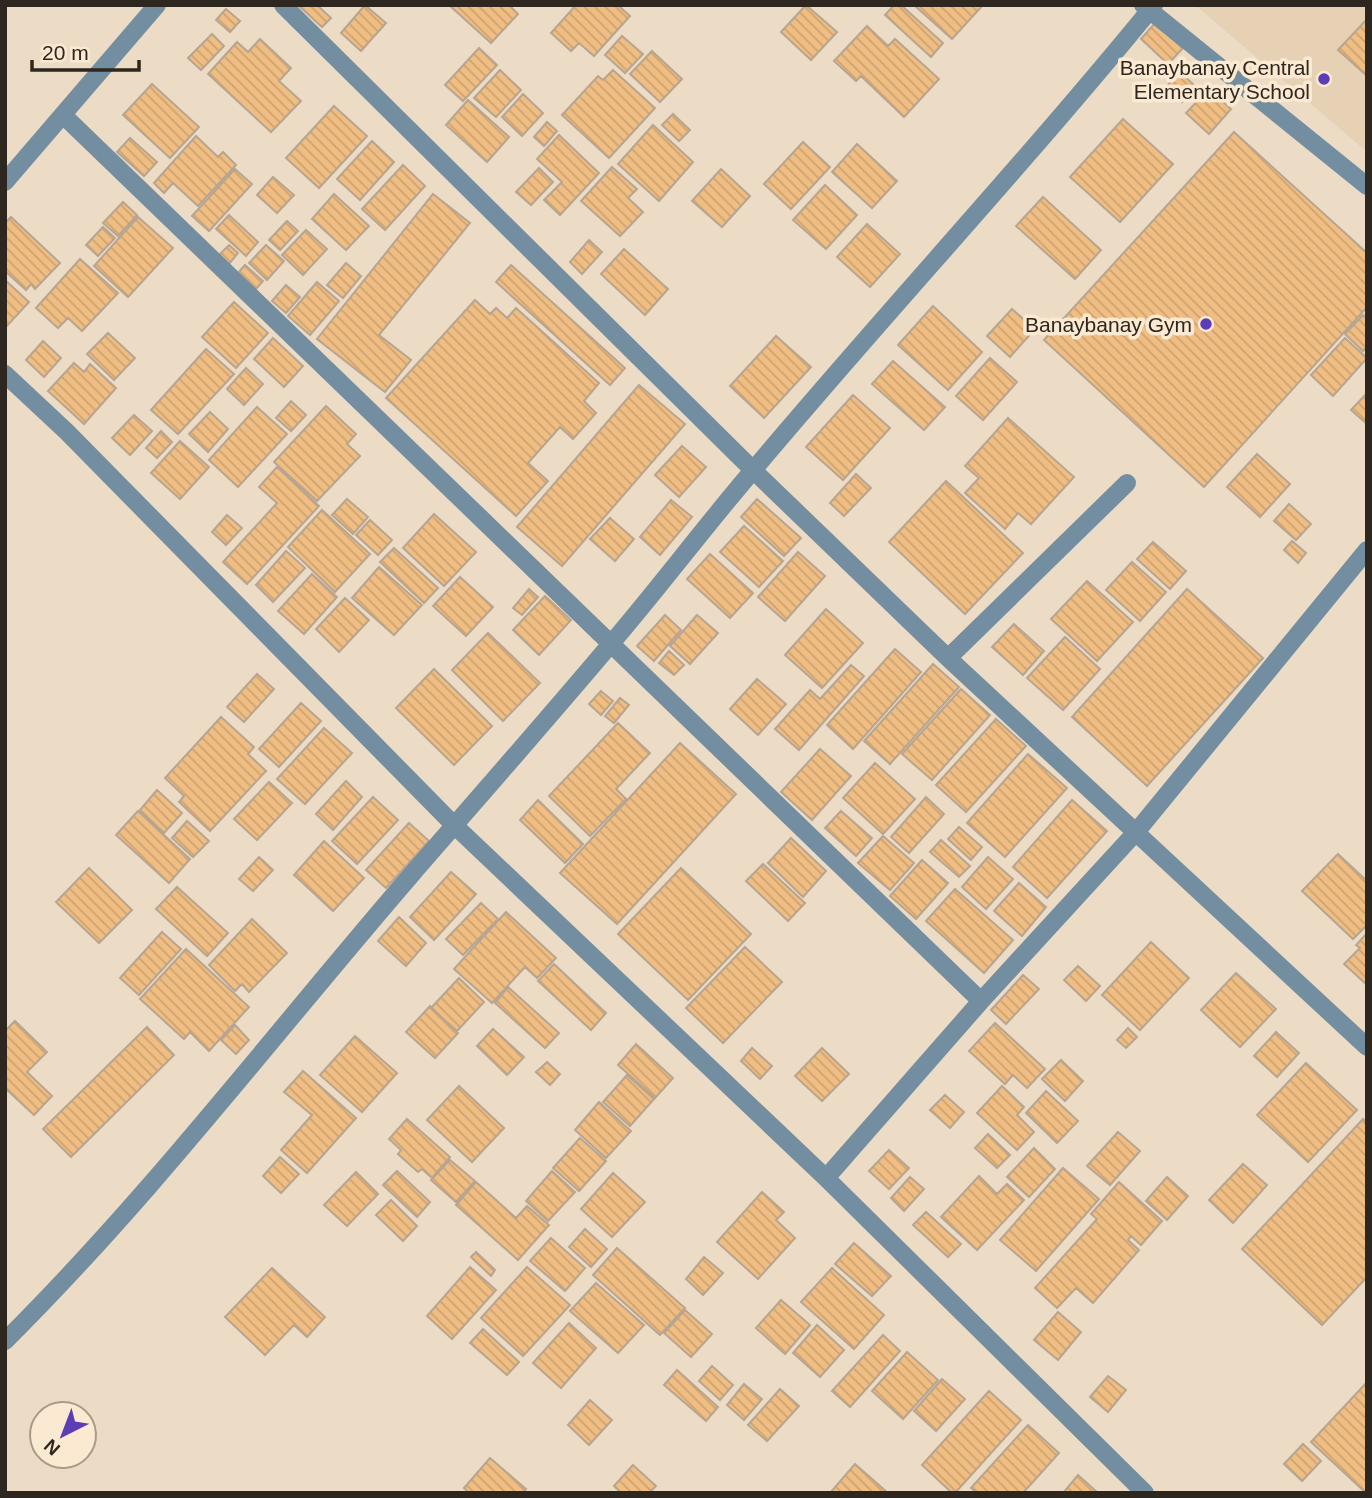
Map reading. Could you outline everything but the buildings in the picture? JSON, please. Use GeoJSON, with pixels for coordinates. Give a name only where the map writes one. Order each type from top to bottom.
{"type":"FeatureCollection","features":[{"type":"Feature","properties":{"kind":"street"},"geometry":{"type":"LineString","coordinates":[[5,182],[157,5]]}},
{"type":"Feature","properties":{"kind":"street"},"geometry":{"type":"LineString","coordinates":[[283,5],[948,659],[1137,831],[1367,1047]]}},
{"type":"Feature","properties":{"kind":"street"},"geometry":{"type":"LineString","coordinates":[[5,1341],[67,1280],[155,1182],[320,980],[611,643],[753,470],[911,286],[1022,163],[1149,7],[1367,186]]}},
{"type":"Feature","properties":{"kind":"street"},"geometry":{"type":"LineString","coordinates":[[63,115],[981,1001]]}},
{"type":"Feature","properties":{"kind":"street"},"geometry":{"type":"LineString","coordinates":[[5,374],[77,442],[454,825],[826,1178],[1145,1493]]}},
{"type":"Feature","properties":{"kind":"street"},"geometry":{"type":"LineString","coordinates":[[948,659],[1127,483]]}},
{"type":"Feature","properties":{"kind":"street"},"geometry":{"type":"LineString","coordinates":[[826,1178],[981,1001],[1137,831],[1367,550]]}},
{"type":"Feature","properties":{"kind":"shaded area","name":"Banaybanay Central Elementary School"},"geometry":{"type":"Polygon","coordinates":[[[1195,5],[1367,5],[1367,152],[1195,5]]]}},
{"type":"Feature","properties":{"kind":"place","name":"Banaybanay Central Elementary School"},"geometry":{"type":"Point","coordinates":[1324,79]}},
{"type":"Feature","properties":{"kind":"place","name":"Banaybanay Gym"},"geometry":{"type":"Point","coordinates":[1206,324]}}]}
